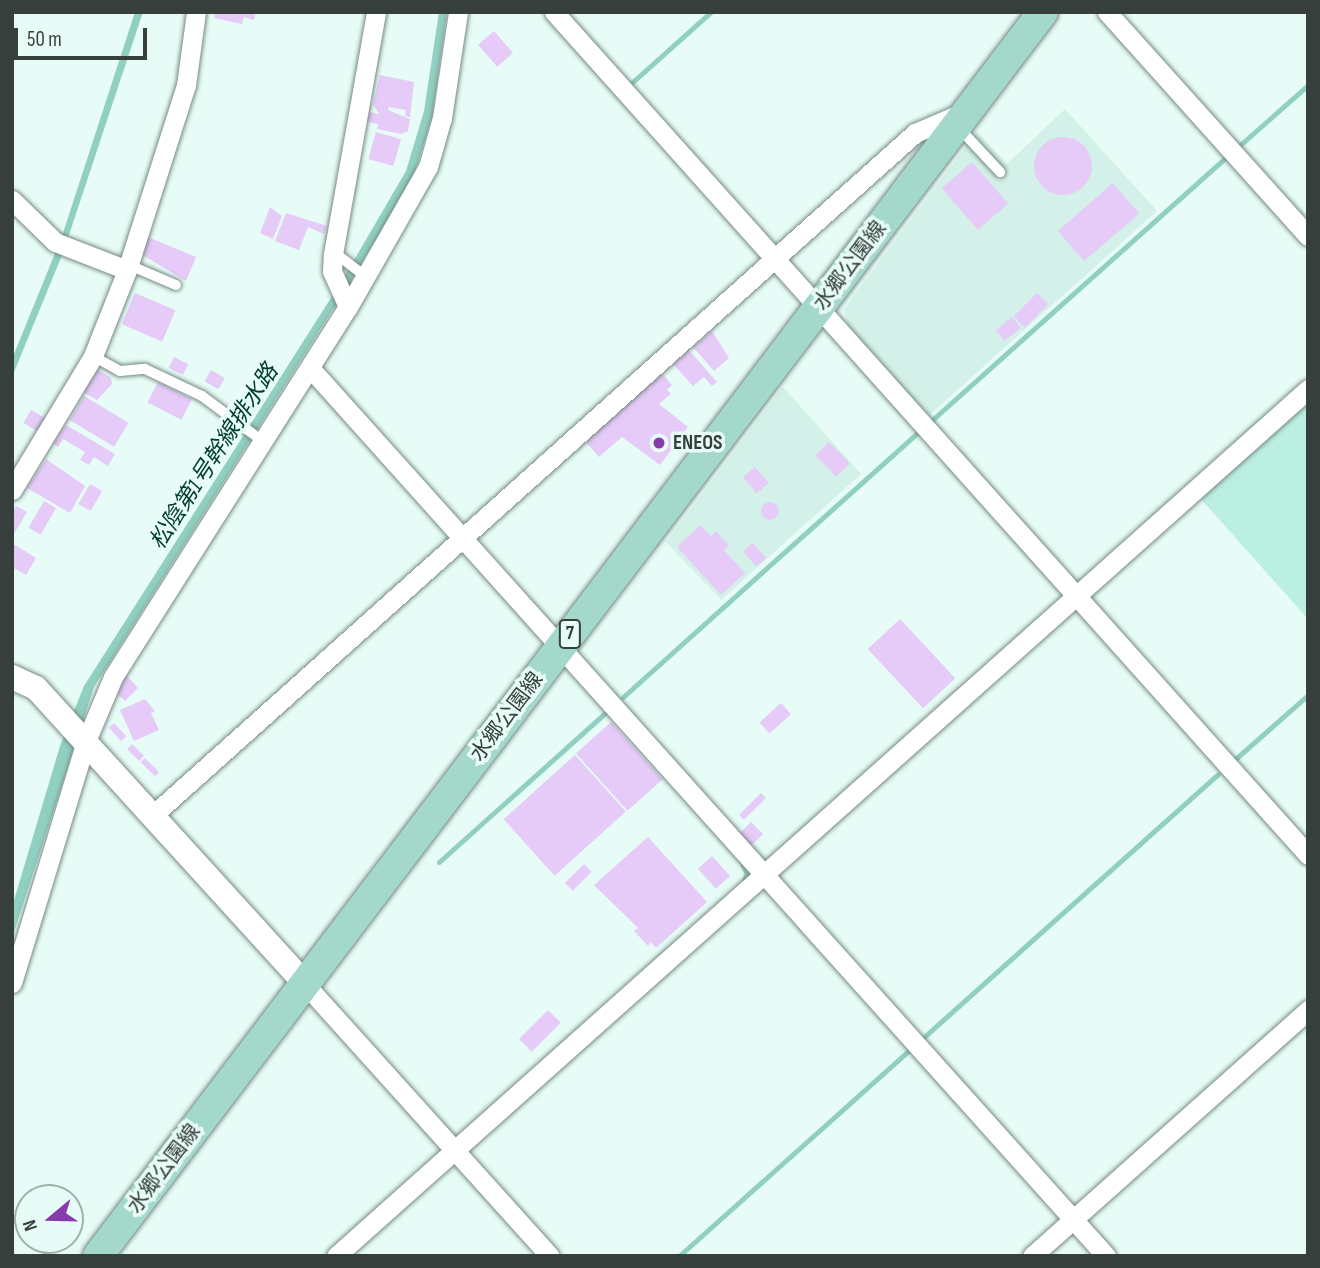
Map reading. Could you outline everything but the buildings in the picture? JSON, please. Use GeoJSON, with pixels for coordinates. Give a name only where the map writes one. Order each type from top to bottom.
{"type":"FeatureCollection","features":[{"type":"Feature","properties":{"kind":"main road","name":"水郷公園線"},"geometry":{"type":"LineString","coordinates":[[98,1256],[1043,12]]}},
{"type":"Feature","properties":{"kind":"street"},"geometry":{"type":"LineString","coordinates":[[12,490],[93,356],[128,267],[186,85],[196,12]]}},
{"type":"Feature","properties":{"kind":"street"},"geometry":{"type":"LineString","coordinates":[[347,305],[339,264],[376,12]]}},
{"type":"Feature","properties":{"kind":"street"},"geometry":{"type":"LineString","coordinates":[[12,983],[77,732],[261,440],[311,369],[428,167],[442,118],[458,12]]}},
{"type":"Feature","properties":{"kind":"street"},"geometry":{"type":"LineString","coordinates":[[554,12],[1308,855]]}},
{"type":"Feature","properties":{"kind":"street"},"geometry":{"type":"LineString","coordinates":[[1107,12],[1308,236]]}},
{"type":"Feature","properties":{"kind":"street"},"geometry":{"type":"LineString","coordinates":[[153,816],[915,133],[960,118]]}},
{"type":"Feature","properties":{"kind":"street"},"geometry":{"type":"LineString","coordinates":[[12,200],[55,242],[128,267]]}},
{"type":"Feature","properties":{"kind":"street"},"geometry":{"type":"LineString","coordinates":[[311,369],[1106,1256]]}},
{"type":"Feature","properties":{"kind":"street"},"geometry":{"type":"LineString","coordinates":[[336,1256],[1308,389]]}},
{"type":"Feature","properties":{"kind":"street"},"geometry":{"type":"LineString","coordinates":[[12,677],[36,688],[77,732],[550,1256]]}},
{"type":"Feature","properties":{"kind":"street"},"geometry":{"type":"LineString","coordinates":[[1032,1256],[1308,1010]]}},
{"type":"Feature","properties":{"kind":"lane"},"geometry":{"type":"LineString","coordinates":[[960,118],[1000,172]]}},
{"type":"Feature","properties":{"kind":"lane"},"geometry":{"type":"LineString","coordinates":[[339,264],[364,275]]}},
{"type":"Feature","properties":{"kind":"lane"},"geometry":{"type":"LineString","coordinates":[[128,267],[176,285]]}},
{"type":"Feature","properties":{"kind":"lane"},"geometry":{"type":"LineString","coordinates":[[93,356],[120,371],[145,369],[202,396],[261,440]]}},
{"type":"Feature","properties":{"kind":"shaded area"},"geometry":{"type":"Polygon","coordinates":[[[135,12],[143,12],[63,253],[12,377],[12,359],[62,236],[135,12]]]}},
{"type":"Feature","properties":{"kind":"shaded area"},"geometry":{"type":"Polygon","coordinates":[[[439,12],[447,12],[432,117],[413,178],[352,279],[348,294],[333,309],[94,687],[12,938],[12,907],[60,746],[84,686],[343,279],[406,171],[424,111],[439,12]]]}},
{"type":"Feature","properties":{"kind":"shaded area"},"geometry":{"type":"Polygon","coordinates":[[[1065,109],[1157,211],[925,419],[849,329],[844,309],[977,132],[1007,164],[1065,109]]]}},
{"type":"Feature","properties":{"kind":"shaded area"},"geometry":{"type":"Polygon","coordinates":[[[783,387],[861,474],[721,600],[666,542],[783,387]]]}},
{"type":"Feature","properties":{"kind":"shaded area"},"geometry":{"type":"Polygon","coordinates":[[[1308,403],[1308,619],[1201,499],[1308,403]]]}},
{"type":"Feature","properties":{"kind":"waterway"},"geometry":{"type":"LineString","coordinates":[[627,87],[711,12]]}},
{"type":"Feature","properties":{"kind":"waterway"},"geometry":{"type":"LineString","coordinates":[[1239,146],[1308,85]]}},
{"type":"Feature","properties":{"kind":"waterway"},"geometry":{"type":"LineString","coordinates":[[931,421],[1225,158]]}},
{"type":"Feature","properties":{"kind":"waterway"},"geometry":{"type":"LineString","coordinates":[[623,697],[916,434]]}},
{"type":"Feature","properties":{"kind":"waterway"},"geometry":{"type":"LineString","coordinates":[[1232,762],[1308,695]]}},
{"type":"Feature","properties":{"kind":"waterway"},"geometry":{"type":"LineString","coordinates":[[439,862],[607,711]]}},
{"type":"Feature","properties":{"kind":"waterway"},"geometry":{"type":"LineString","coordinates":[[924,1037],[1218,774]]}},
{"type":"Feature","properties":{"kind":"waterway"},"geometry":{"type":"LineString","coordinates":[[741,861],[747,874],[744,880]]}},
{"type":"Feature","properties":{"kind":"waterway"},"geometry":{"type":"LineString","coordinates":[[679,1256],[908,1051]]}},
{"type":"Feature","properties":{"kind":"place","name":"ENEOS"},"geometry":{"type":"Point","coordinates":[659,443]}},
{"type":"Feature","properties":{"kind":"water label","name":"松陰第1号幹線排水路"},"geometry":{"type":"Point","coordinates":[214,457]}}]}
